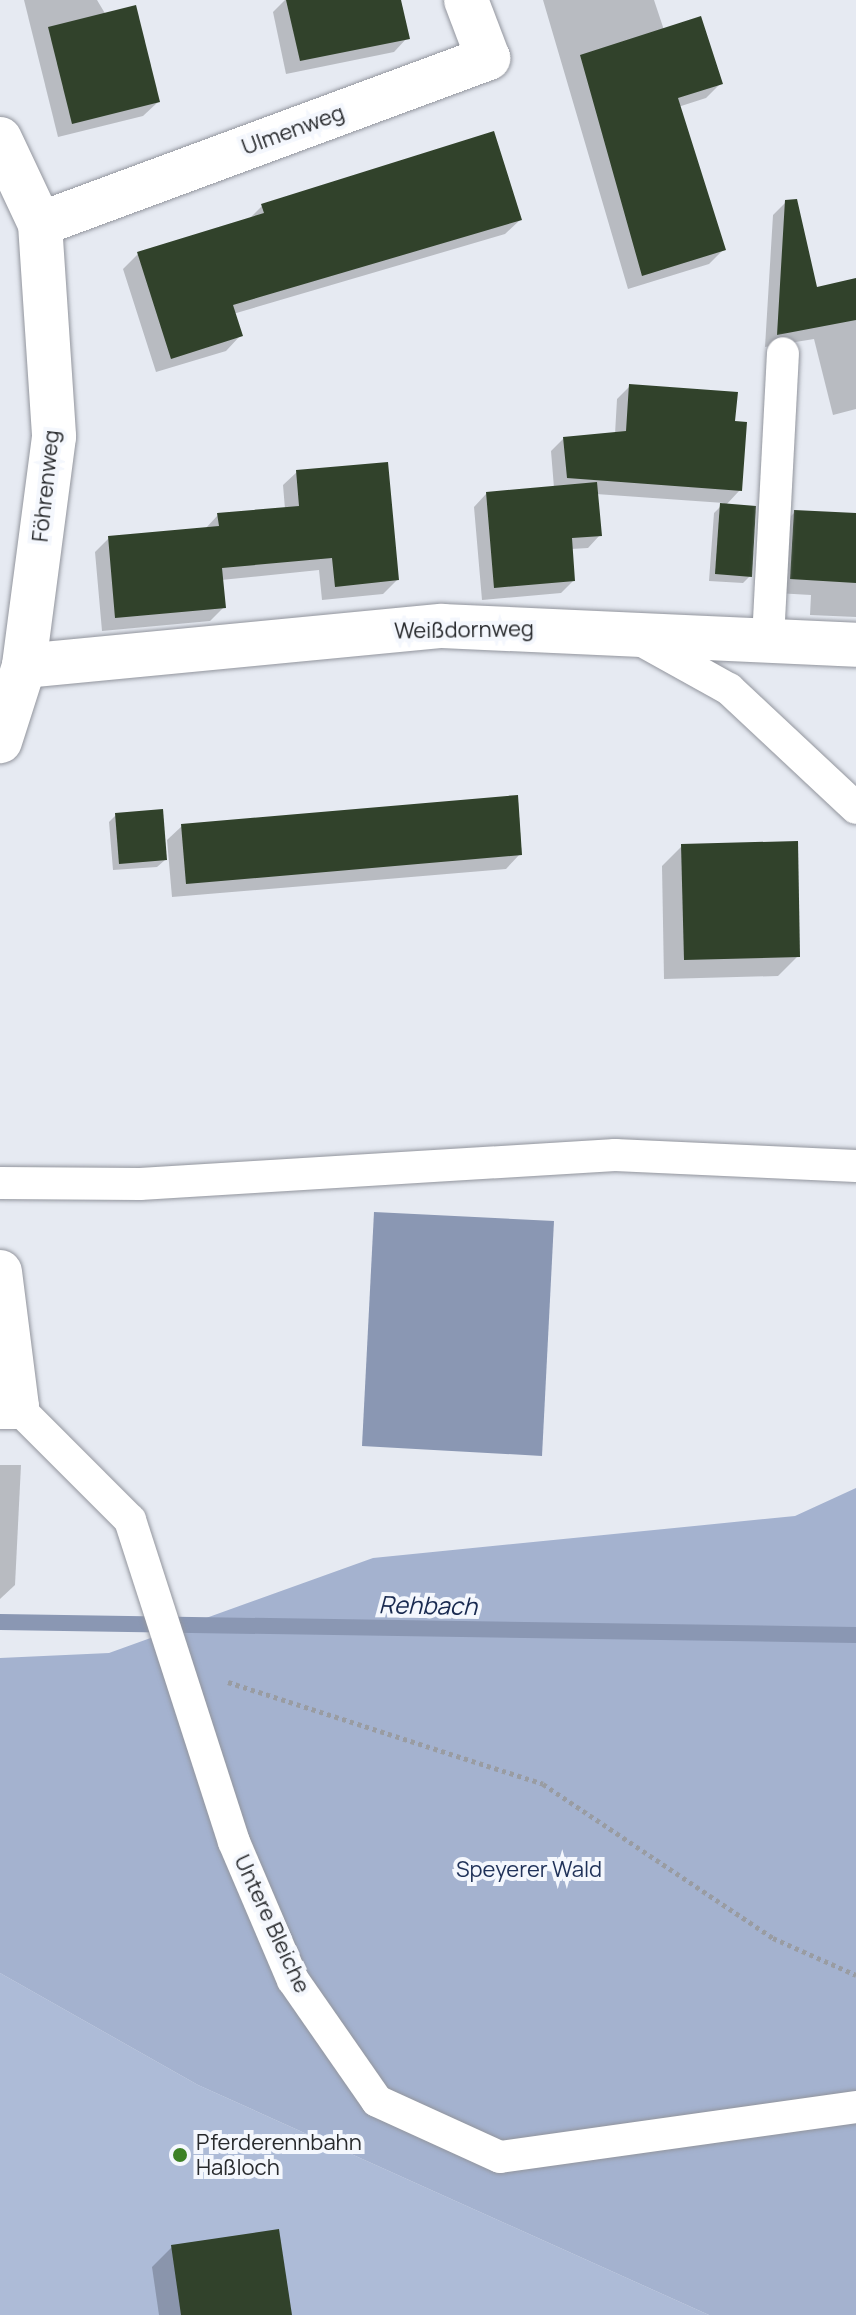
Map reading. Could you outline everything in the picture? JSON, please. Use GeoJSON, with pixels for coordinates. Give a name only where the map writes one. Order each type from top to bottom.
{"type":"FeatureCollection","features":[{"type":"Feature","properties":{"kind":"street","name":"Ulmenweg"},"geometry":{"type":"LineString","coordinates":[[40,224],[488,58],[466,0]]}},
{"type":"Feature","properties":{"kind":"street","name":"Föhrenweg"},"geometry":{"type":"LineString","coordinates":[[0,139],[40,224],[54,437],[24,666],[0,741]]}},
{"type":"Feature","properties":{"kind":"street","name":"Weißdornweg"},"geometry":{"type":"LineString","coordinates":[[24,666],[442,626],[622,630],[856,645]]}},
{"type":"Feature","properties":{"kind":"street"},"geometry":{"type":"LineString","coordinates":[[0,1272],[8,1407]]}},
{"type":"Feature","properties":{"kind":"lane"},"geometry":{"type":"LineString","coordinates":[[768,639],[783,353]]}},
{"type":"Feature","properties":{"kind":"lane"},"geometry":{"type":"LineString","coordinates":[[622,630],[729,689],[856,808]]}},
{"type":"Feature","properties":{"kind":"lane"},"geometry":{"type":"LineString","coordinates":[[0,1183],[140,1184],[615,1155],[856,1166]]}},
{"type":"Feature","properties":{"kind":"lane","name":"Untere Bleiche"},"geometry":{"type":"LineString","coordinates":[[8,1407],[130,1520],[181,1668],[234,1842],[293,1980],[377,2101],[500,2157],[856,2107]]}},
{"type":"Feature","properties":{"kind":"path"},"geometry":{"type":"LineString","coordinates":[[181,1668],[543,1784],[773,1938],[856,1975]]}},
{"type":"Feature","properties":{"kind":"shaded area"},"geometry":{"type":"Polygon","coordinates":[[[374,1212],[554,1221],[542,1456],[362,1446],[374,1212]]]}},
{"type":"Feature","properties":{"kind":"shaded area","name":"Pferderennbahn Haßloch"},"geometry":{"type":"Polygon","coordinates":[[[0,1973],[198,2085],[709,2315],[0,2315],[0,1973]]]}},
{"type":"Feature","properties":{"kind":"green space","name":"Speyerer Wald"},"geometry":{"type":"Polygon","coordinates":[[[856,1488],[856,2315],[709,2315],[198,2085],[0,1973],[0,1658],[109,1653],[373,1558],[795,1516],[856,1488]]]}},
{"type":"Feature","properties":{"kind":"building"},"geometry":{"type":"Polygon","coordinates":[[[286,0],[401,0],[410,39],[300,61],[286,0]]]}},
{"type":"Feature","properties":{"kind":"building"},"geometry":{"type":"Polygon","coordinates":[[[136,5],[160,102],[72,124],[48,27],[136,5]]]}},
{"type":"Feature","properties":{"kind":"building"},"geometry":{"type":"Polygon","coordinates":[[[701,16],[723,84],[678,98],[726,250],[642,276],[580,55],[701,16]]]}},
{"type":"Feature","properties":{"kind":"building"},"geometry":{"type":"Polygon","coordinates":[[[494,131],[522,220],[233,305],[243,336],[171,359],[137,252],[264,213],[261,204],[494,131]]]}},
{"type":"Feature","properties":{"kind":"building"},"geometry":{"type":"Polygon","coordinates":[[[797,199],[817,287],[856,278],[856,320],[777,335],[785,200],[797,199]]]}},
{"type":"Feature","properties":{"kind":"building"},"geometry":{"type":"Polygon","coordinates":[[[629,384],[738,392],[735,421],[747,422],[742,491],[567,478],[563,437],[626,431],[629,384]]]}},
{"type":"Feature","properties":{"kind":"building"},"geometry":{"type":"Polygon","coordinates":[[[388,462],[399,580],[335,587],[332,558],[222,568],[226,608],[115,618],[108,536],[219,526],[217,513],[299,506],[296,470],[388,462]]]}},
{"type":"Feature","properties":{"kind":"building"},"geometry":{"type":"Polygon","coordinates":[[[597,482],[602,536],[572,538],[575,581],[494,588],[486,492],[597,482]]]}},
{"type":"Feature","properties":{"kind":"building"},"geometry":{"type":"Polygon","coordinates":[[[720,503],[756,506],[752,577],[715,574],[720,503]]]}},
{"type":"Feature","properties":{"kind":"building"},"geometry":{"type":"Polygon","coordinates":[[[794,510],[856,513],[856,583],[790,579],[794,510]]]}},
{"type":"Feature","properties":{"kind":"building"},"geometry":{"type":"Polygon","coordinates":[[[518,795],[522,855],[186,884],[181,824],[518,795]]]}},
{"type":"Feature","properties":{"kind":"building"},"geometry":{"type":"Polygon","coordinates":[[[163,809],[167,860],[119,864],[115,813],[163,809]]]}},
{"type":"Feature","properties":{"kind":"building"},"geometry":{"type":"Polygon","coordinates":[[[798,841],[800,957],[684,960],[681,844],[798,841]]]}},
{"type":"Feature","properties":{"kind":"building"},"geometry":{"type":"Polygon","coordinates":[[[279,2229],[292,2315],[181,2315],[171,2245],[279,2229]]]}},
{"type":"Feature","properties":{"kind":"waterway","name":"Rehbach"},"geometry":{"type":"LineString","coordinates":[[0,1622],[856,1635]]}},
{"type":"Feature","properties":{"kind":"place","name":"Pferderennbahn Haßloch"},"geometry":{"type":"Point","coordinates":[180,2155]}}]}
